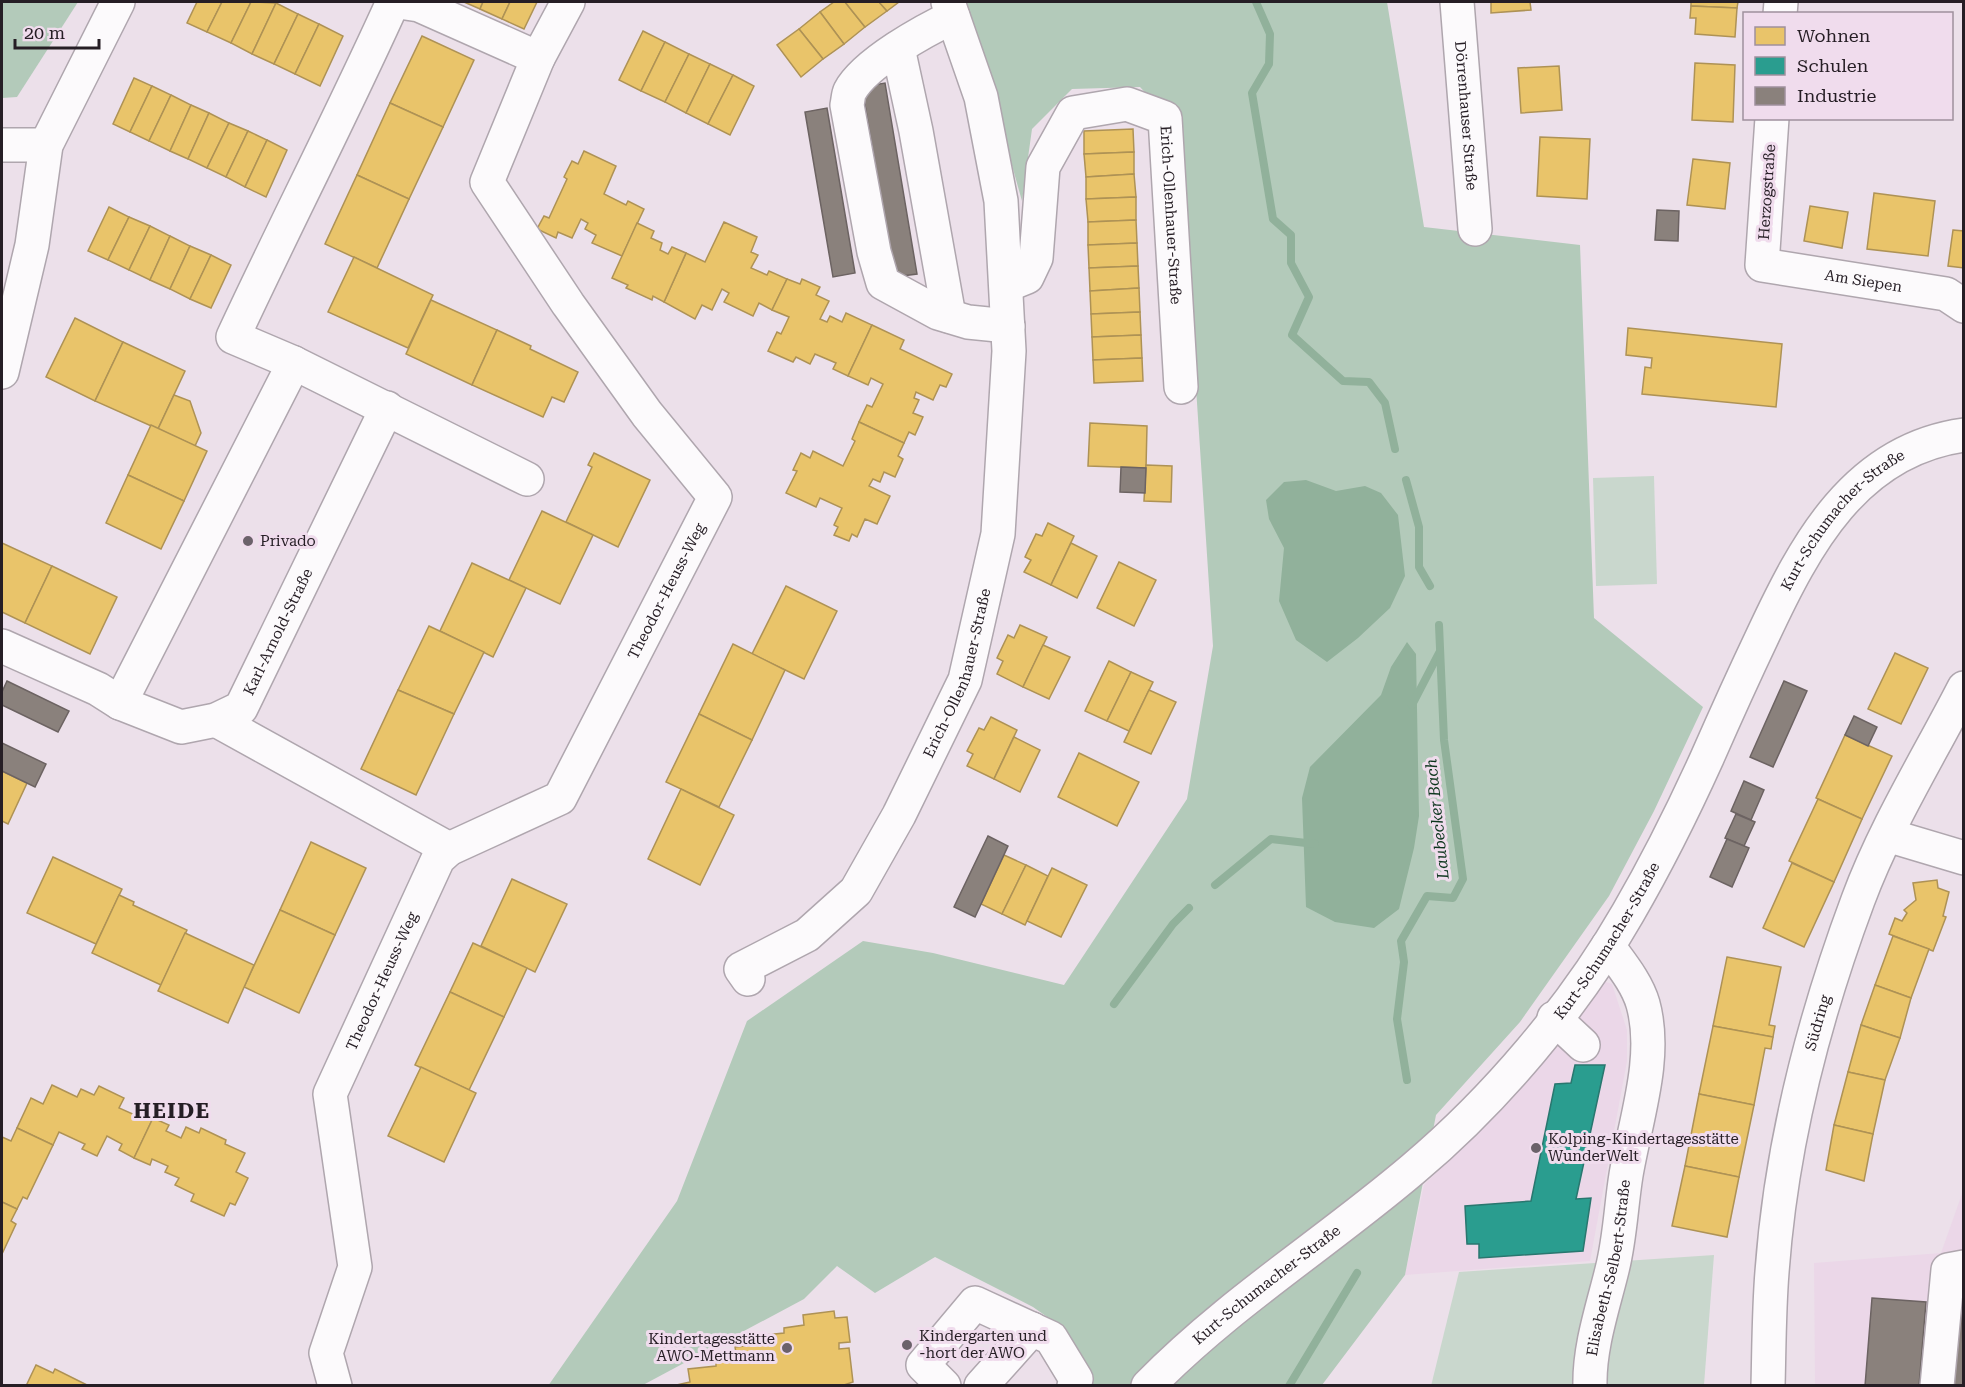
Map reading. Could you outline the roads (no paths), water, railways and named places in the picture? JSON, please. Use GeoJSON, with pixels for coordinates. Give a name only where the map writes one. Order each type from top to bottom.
{"type":"FeatureCollection","features":[{"type":"Feature","properties":{"kind":"street"},"geometry":{"type":"LineString","coordinates":[[2,372],[32,245],[46,145],[118,2]]}},
{"type":"Feature","properties":{"kind":"street"},"geometry":{"type":"LineString","coordinates":[[393,2],[341,117],[283,229],[233,337],[294,363],[527,479]]}},
{"type":"Feature","properties":{"kind":"street"},"geometry":{"type":"LineString","coordinates":[[399,2],[419,5],[538,58]]}},
{"type":"Feature","properties":{"kind":"street","name":"Theodor-Heuss-Weg"},"geometry":{"type":"LineString","coordinates":[[335,1386],[326,1353],[355,1267],[330,1094],[438,859],[449,849],[560,798],[715,497],[647,414],[568,304],[487,182],[538,58],[568,2]]}},
{"type":"Feature","properties":{"kind":"street","name":"Dörrenhauser Straße"},"geometry":{"type":"LineString","coordinates":[[1457,2],[1474,229]]}},
{"type":"Feature","properties":{"kind":"street"},"geometry":{"type":"LineString","coordinates":[[951,9],[866,73],[850,92],[847,105],[874,252],[883,283],[949,316],[968,322],[1008,326]]}},
{"type":"Feature","properties":{"kind":"street","name":"Erich-Ollenhauer-Straße"},"geometry":{"type":"LineString","coordinates":[[748,979],[741,969],[807,934],[856,891],[899,815],[964,680],[998,534],[1004,449],[1008,326],[1001,201],[981,96],[951,9]]}},
{"type":"Feature","properties":{"kind":"street"},"geometry":{"type":"LineString","coordinates":[[898,48],[916,131],[949,316]]}},
{"type":"Feature","properties":{"kind":"street","name":"Erich-Ollenhauer-Straße"},"geometry":{"type":"LineString","coordinates":[[1007,285],[1027,278],[1036,258],[1043,167],[1073,113],[1127,104],[1165,118],[1181,387]]}},
{"type":"Feature","properties":{"kind":"street","name":"Herzogstraße"},"geometry":{"type":"LineString","coordinates":[[1762,265],[1772,120]]}},
{"type":"Feature","properties":{"kind":"street"},"geometry":{"type":"LineString","coordinates":[[2,145],[46,145]]}},
{"type":"Feature","properties":{"kind":"street","name":"Am Siepen"},"geometry":{"type":"LineString","coordinates":[[1762,265],[1946,294],[1964,306]]}},
{"type":"Feature","properties":{"kind":"street"},"geometry":{"type":"LineString","coordinates":[[120,703],[294,363]]}},
{"type":"Feature","properties":{"kind":"street","name":"Karl-Arnold-Straße"},"geometry":{"type":"LineString","coordinates":[[2,646],[98,689],[120,703],[181,728],[216,720],[241,708],[387,408]]}},
{"type":"Feature","properties":{"kind":"street","name":"Kurt-Schumacher-Straße"},"geometry":{"type":"LineString","coordinates":[[1148,1386],[1229,1312],[1412,1170],[1466,1122],[1554,1018],[1608,946],[1678,818],[1774,612],[1812,542],[1835,510],[1876,470],[1920,445],[1964,435]]}},
{"type":"Feature","properties":{"kind":"street","name":"Südring"},"geometry":{"type":"LineString","coordinates":[[1768,1386],[1772,1271],[1784,1175],[1804,1074],[1858,899],[1887,835],[1964,688]]}},
{"type":"Feature","properties":{"kind":"street"},"geometry":{"type":"LineString","coordinates":[[216,720],[449,849]]}},
{"type":"Feature","properties":{"kind":"street"},"geometry":{"type":"LineString","coordinates":[[1887,835],[1964,858]]}},
{"type":"Feature","properties":{"kind":"street","name":"Elisabeth-Selbert-Straße"},"geometry":{"type":"LineString","coordinates":[[1590,1386],[1589,1366],[1614,1261],[1634,1126],[1647,1066],[1648,1044],[1642,1003],[1629,975],[1608,946]]}},
{"type":"Feature","properties":{"kind":"street"},"geometry":{"type":"LineString","coordinates":[[1554,1018],[1583,1045]]}},
{"type":"Feature","properties":{"kind":"street"},"geometry":{"type":"LineString","coordinates":[[1937,1386],[1948,1270],[1964,1267]]}},
{"type":"Feature","properties":{"kind":"street"},"geometry":{"type":"LineString","coordinates":[[944,1386],[923,1365],[975,1303],[1051,1338],[1076,1379],[1074,1386]]}},
{"type":"Feature","properties":{"kind":"street"},"geometry":{"type":"LineString","coordinates":[[981,1386],[1032,1329]]}},
{"type":"Feature","properties":{"kind":"waterway","name":"Laubecker Bach"},"geometry":{"type":"LineString","coordinates":[[1256,2],[1270,34],[1269,64],[1252,93],[1273,219],[1291,235],[1291,263],[1309,297],[1292,335],[1343,381],[1369,382],[1385,403],[1395,449]]}},
{"type":"Feature","properties":{"kind":"waterway","name":"Laubecker Bach"},"geometry":{"type":"LineString","coordinates":[[1406,480],[1419,527],[1419,567],[1430,586]]}},
{"type":"Feature","properties":{"kind":"waterway","name":"Laubecker Bach"},"geometry":{"type":"LineString","coordinates":[[1407,1080],[1397,1019],[1404,962],[1401,941],[1427,896],[1453,898],[1463,879],[1444,740],[1439,625]]}},
{"type":"Feature","properties":{"kind":"waterway"},"geometry":{"type":"LineString","coordinates":[[1412,705],[1439,653]]}},
{"type":"Feature","properties":{"kind":"waterway"},"geometry":{"type":"LineString","coordinates":[[1215,885],[1271,839],[1315,844]]}},
{"type":"Feature","properties":{"kind":"waterway"},"geometry":{"type":"LineString","coordinates":[[1114,1004],[1173,924],[1189,908]]}},
{"type":"Feature","properties":{"kind":"waterway","name":"Laubecker Bach"},"geometry":{"type":"LineString","coordinates":[[1289,1386],[1357,1273]]}},
{"type":"Feature","properties":{"kind":"place","name":"Privado"},"geometry":{"type":"Point","coordinates":[248,541]}},
{"type":"Feature","properties":{"kind":"place","name":"Kolping-Kindertagesstätte WunderWelt"},"geometry":{"type":"Point","coordinates":[1536,1148]}},
{"type":"Feature","properties":{"kind":"place","name":"Kindergarten und -hort der AWO"},"geometry":{"type":"Point","coordinates":[907,1345]}},
{"type":"Feature","properties":{"kind":"place","name":"Kindertagesstätte AWO-Mettmann"},"geometry":{"type":"Point","coordinates":[787,1348]}},
{"type":"Feature","properties":{"kind":"district","name":"HEIDE"},"geometry":{"type":"Point","coordinates":[172,1111]}}]}
